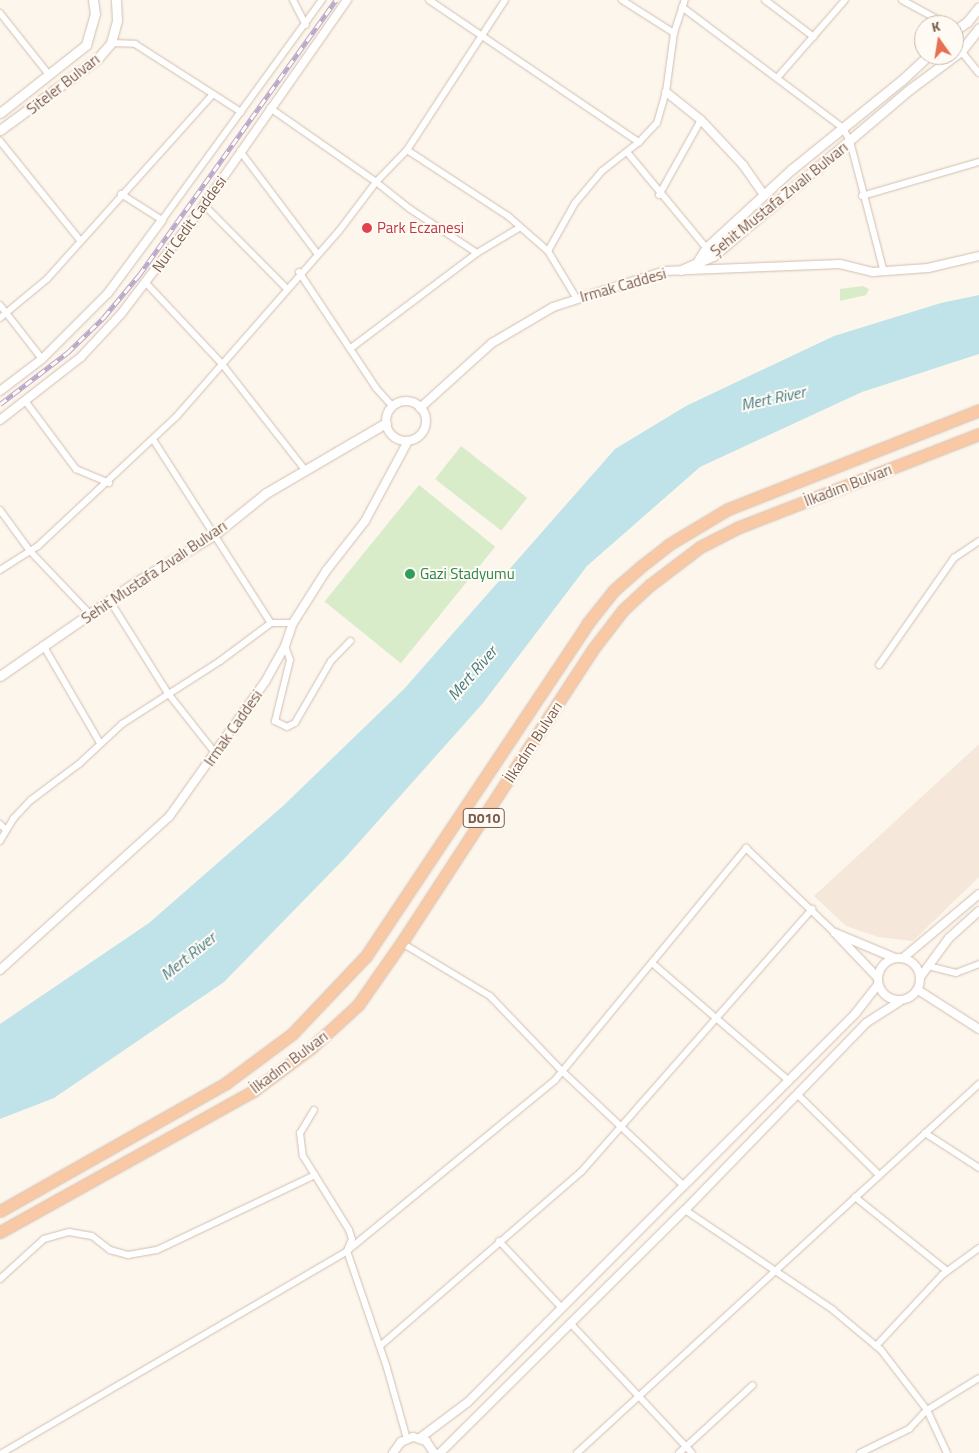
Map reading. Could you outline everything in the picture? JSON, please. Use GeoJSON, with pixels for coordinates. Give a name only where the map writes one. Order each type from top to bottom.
{"type":"FeatureCollection","features":[{"type":"Feature","properties":{"kind":"highway","name":"İlkadım Bulvarı"},"geometry":{"type":"LineString","coordinates":[[0,1211],[226,1083],[292,1034],[366,956],[587,624],[614,590],[639,568],[668,545],[728,509],[979,410]]}},
{"type":"Feature","properties":{"kind":"highway","name":"İlkadım Bulvarı"},"geometry":{"type":"LineString","coordinates":[[0,1232],[260,1086],[311,1048],[358,1005],[402,943],[593,649],[623,610],[650,585],[700,547],[737,528],[979,434]]}},
{"type":"Feature","properties":{"kind":"main road","name":"Siteler Bulvarı"},"geometry":{"type":"LineString","coordinates":[[0,112],[50,76],[86,44],[95,14],[92,0]]}},
{"type":"Feature","properties":{"kind":"main road","name":"Siteler Bulvarı"},"geometry":{"type":"LineString","coordinates":[[0,130],[98,58],[111,44],[117,20],[116,0]]}},
{"type":"Feature","properties":{"kind":"main road"},"geometry":{"type":"LineString","coordinates":[[964,23],[979,7]]}},
{"type":"Feature","properties":{"kind":"main road","name":"Şehit Mustafa Zıvalı Bulvarı"},"geometry":{"type":"LineString","coordinates":[[964,47],[979,28]]}},
{"type":"Feature","properties":{"kind":"main road","name":"Şehit Mustafa Zıvalı Bulvarı"},"geometry":{"type":"LineString","coordinates":[[698,261],[706,248],[764,195],[918,65]]}},
{"type":"Feature","properties":{"kind":"main road","name":"Şehit Mustafa Zıvalı Bulvarı"},"geometry":{"type":"LineString","coordinates":[[698,261],[713,256],[910,89],[942,65]]}},
{"type":"Feature","properties":{"kind":"main road"},"geometry":{"type":"LineString","coordinates":[[681,270],[698,261]]}},
{"type":"Feature","properties":{"kind":"main road","name":"Sehit Mustafa Zıvalı Bulvarı"},"geometry":{"type":"LineString","coordinates":[[0,676],[90,614],[214,535],[266,493],[386,423]]}},
{"type":"Feature","properties":{"kind":"street"},"geometry":{"type":"LineString","coordinates":[[293,0],[306,25]]}},
{"type":"Feature","properties":{"kind":"street"},"geometry":{"type":"LineString","coordinates":[[121,194],[162,220],[306,25],[322,0]]}},
{"type":"Feature","properties":{"kind":"street","name":"Nuri Cedit Caddesi"},"geometry":{"type":"LineString","coordinates":[[0,420],[26,402],[98,340],[146,283],[204,205],[347,0]]}},
{"type":"Feature","properties":{"kind":"street"},"geometry":{"type":"LineString","coordinates":[[429,0],[482,38],[639,142]]}},
{"type":"Feature","properties":{"kind":"street"},"geometry":{"type":"LineString","coordinates":[[0,570],[30,551],[109,483],[154,441],[222,364],[376,182],[407,150],[482,38],[505,0]]}},
{"type":"Feature","properties":{"kind":"street"},"geometry":{"type":"LineString","coordinates":[[622,0],[674,33]]}},
{"type":"Feature","properties":{"kind":"street"},"geometry":{"type":"LineString","coordinates":[[548,251],[575,203],[602,171],[639,142],[657,123],[666,92],[674,33],[685,0]]}},
{"type":"Feature","properties":{"kind":"street"},"geometry":{"type":"LineString","coordinates":[[765,0],[814,36]]}},
{"type":"Feature","properties":{"kind":"street"},"geometry":{"type":"LineString","coordinates":[[778,78],[846,0]]}},
{"type":"Feature","properties":{"kind":"street"},"geometry":{"type":"LineString","coordinates":[[902,0],[929,15]]}},
{"type":"Feature","properties":{"kind":"street"},"geometry":{"type":"LineString","coordinates":[[682,7],[842,128],[850,141],[862,196],[884,272]]}},
{"type":"Feature","properties":{"kind":"street"},"geometry":{"type":"LineString","coordinates":[[0,13],[50,76]]}},
{"type":"Feature","properties":{"kind":"street"},"geometry":{"type":"LineString","coordinates":[[111,44],[134,44],[241,112]]}},
{"type":"Feature","properties":{"kind":"street"},"geometry":{"type":"LineString","coordinates":[[964,55],[979,73]]}},
{"type":"Feature","properties":{"kind":"street"},"geometry":{"type":"LineString","coordinates":[[666,92],[701,120],[743,165],[764,195]]}},
{"type":"Feature","properties":{"kind":"street"},"geometry":{"type":"LineString","coordinates":[[0,318],[47,279],[80,239],[212,95]]}},
{"type":"Feature","properties":{"kind":"street"},"geometry":{"type":"LineString","coordinates":[[270,108],[376,182],[410,209],[477,253]]}},
{"type":"Feature","properties":{"kind":"street"},"geometry":{"type":"LineString","coordinates":[[659,195],[701,120]]}},
{"type":"Feature","properties":{"kind":"street"},"geometry":{"type":"LineString","coordinates":[[0,141],[80,239]]}},
{"type":"Feature","properties":{"kind":"street"},"geometry":{"type":"LineString","coordinates":[[407,150],[508,216],[519,228],[548,251],[577,299]]}},
{"type":"Feature","properties":{"kind":"street"},"geometry":{"type":"LineString","coordinates":[[240,151],[317,253]]}},
{"type":"Feature","properties":{"kind":"street"},"geometry":{"type":"LineString","coordinates":[[627,152],[659,195],[713,256]]}},
{"type":"Feature","properties":{"kind":"street"},"geometry":{"type":"LineString","coordinates":[[862,196],[979,162]]}},
{"type":"Feature","properties":{"kind":"street"},"geometry":{"type":"LineString","coordinates":[[204,205],[287,288]]}},
{"type":"Feature","properties":{"kind":"street","name":"Nuri Cedit Caddesi"},"geometry":{"type":"LineString","coordinates":[[0,391],[42,359],[108,293],[162,220]]}},
{"type":"Feature","properties":{"kind":"street"},"geometry":{"type":"LineString","coordinates":[[351,348],[477,253],[519,228]]}},
{"type":"Feature","properties":{"kind":"street","name":"Irmak Caddesi"},"geometry":{"type":"LineString","coordinates":[[420,408],[492,343],[553,307],[665,271],[840,264],[873,272],[884,272],[928,268],[979,256]]}},
{"type":"Feature","properties":{"kind":"street"},"geometry":{"type":"LineString","coordinates":[[299,272],[376,388],[392,406]]}},
{"type":"Feature","properties":{"kind":"street"},"geometry":{"type":"LineString","coordinates":[[146,283],[222,364],[305,470]]}},
{"type":"Feature","properties":{"kind":"street"},"geometry":{"type":"LineString","coordinates":[[0,306],[42,359]]}},
{"type":"Feature","properties":{"kind":"street"},"geometry":{"type":"LineString","coordinates":[[26,402],[76,469],[109,483]]}},
{"type":"Feature","properties":{"kind":"street"},"geometry":{"type":"LineString","coordinates":[[410,402],[420,408],[425,425],[419,436],[408,440],[396,438],[386,423],[392,406],[410,402]]}},
{"type":"Feature","properties":{"kind":"street","name":"Irmak Caddesi"},"geometry":{"type":"LineString","coordinates":[[0,970],[169,817],[266,682],[285,646],[293,623],[326,571],[365,521],[408,440]]}},
{"type":"Feature","properties":{"kind":"street"},"geometry":{"type":"LineString","coordinates":[[154,441],[271,624]]}},
{"type":"Feature","properties":{"kind":"street"},"geometry":{"type":"LineString","coordinates":[[0,510],[30,551],[90,614]]}},
{"type":"Feature","properties":{"kind":"street"},"geometry":{"type":"LineString","coordinates":[[879,665],[954,558],[979,542]]}},
{"type":"Feature","properties":{"kind":"street"},"geometry":{"type":"LineString","coordinates":[[110,601],[167,692],[216,754]]}},
{"type":"Feature","properties":{"kind":"street"},"geometry":{"type":"LineString","coordinates":[[0,841],[6,830],[31,800],[79,764],[100,743],[167,692],[220,661],[271,624],[293,623]]}},
{"type":"Feature","properties":{"kind":"street"},"geometry":{"type":"LineString","coordinates":[[285,646],[290,660],[275,721],[287,727],[295,723],[331,662],[350,641]]}},
{"type":"Feature","properties":{"kind":"street"},"geometry":{"type":"LineString","coordinates":[[43,645],[100,743]]}},
{"type":"Feature","properties":{"kind":"street"},"geometry":{"type":"LineString","coordinates":[[0,824],[6,830]]}},
{"type":"Feature","properties":{"kind":"street"},"geometry":{"type":"LineString","coordinates":[[2,1453],[347,1251],[562,1072],[746,848],[835,933],[878,982],[886,997],[900,1001]]}},
{"type":"Feature","properties":{"kind":"street"},"geometry":{"type":"LineString","coordinates":[[393,1453],[407,1439],[420,1438],[468,1402],[855,1014],[878,982],[883,965],[899,958],[979,894]]}},
{"type":"Feature","properties":{"kind":"street"},"geometry":{"type":"LineString","coordinates":[[380,1346],[499,1241],[582,1172],[718,1019],[812,909]]}},
{"type":"Feature","properties":{"kind":"street"},"geometry":{"type":"LineString","coordinates":[[440,1453],[684,1210],[866,1024],[918,990],[921,976],[949,938],[979,912]]}},
{"type":"Feature","properties":{"kind":"street"},"geometry":{"type":"LineString","coordinates":[[835,933],[915,964],[921,976]]}},
{"type":"Feature","properties":{"kind":"street"},"geometry":{"type":"LineString","coordinates":[[402,943],[490,996],[562,1072],[684,1186]]}},
{"type":"Feature","properties":{"kind":"street"},"geometry":{"type":"LineString","coordinates":[[652,963],[789,1081]]}},
{"type":"Feature","properties":{"kind":"street"},"geometry":{"type":"LineString","coordinates":[[928,966],[956,974],[979,964]]}},
{"type":"Feature","properties":{"kind":"street"},"geometry":{"type":"LineString","coordinates":[[918,990],[979,1030]]}},
{"type":"Feature","properties":{"kind":"street"},"geometry":{"type":"LineString","coordinates":[[577,1453],[773,1271],[979,1084]]}},
{"type":"Feature","properties":{"kind":"street"},"geometry":{"type":"LineString","coordinates":[[797,1094],[879,1175]]}},
{"type":"Feature","properties":{"kind":"street"},"geometry":{"type":"LineString","coordinates":[[314,1110],[300,1133],[303,1156],[349,1230],[352,1239],[347,1251],[380,1346],[407,1439]]}},
{"type":"Feature","properties":{"kind":"street"},"geometry":{"type":"LineString","coordinates":[[925,1133],[979,1168]]}},
{"type":"Feature","properties":{"kind":"street"},"geometry":{"type":"LineString","coordinates":[[0,1278],[44,1239],[69,1232],[92,1236],[110,1250],[128,1255],[158,1250],[187,1238],[206,1226],[315,1175]]}},
{"type":"Feature","properties":{"kind":"street"},"geometry":{"type":"LineString","coordinates":[[855,1197],[947,1271]]}},
{"type":"Feature","properties":{"kind":"street"},"geometry":{"type":"LineString","coordinates":[[684,1210],[833,1310],[876,1346],[927,1410],[947,1453]]}},
{"type":"Feature","properties":{"kind":"street"},"geometry":{"type":"LineString","coordinates":[[499,1241],[562,1308]]}},
{"type":"Feature","properties":{"kind":"street"},"geometry":{"type":"LineString","coordinates":[[876,1346],[947,1271],[979,1248]]}},
{"type":"Feature","properties":{"kind":"street"},"geometry":{"type":"LineString","coordinates":[[570,1323],[692,1453]]}},
{"type":"Feature","properties":{"kind":"street"},"geometry":{"type":"LineString","coordinates":[[860,1453],[908,1429],[927,1410],[979,1378]]}},
{"type":"Feature","properties":{"kind":"street"},"geometry":{"type":"LineString","coordinates":[[679,1453],[753,1385]]}},
{"type":"Feature","properties":{"kind":"street"},"geometry":{"type":"LineString","coordinates":[[420,1438],[431,1446],[434,1453]]}},
{"type":"Feature","properties":{"kind":"shaded area"},"geometry":{"type":"Polygon","coordinates":[[[979,744],[979,877],[913,941],[878,937],[846,926],[814,896],[979,744]]]}},
{"type":"Feature","properties":{"kind":"green space"},"geometry":{"type":"Polygon","coordinates":[[[863,286],[869,289],[866,295],[840,301],[840,289],[863,286]]]}},
{"type":"Feature","properties":{"kind":"green space"},"geometry":{"type":"Polygon","coordinates":[[[461,446],[527,498],[501,531],[435,479],[461,446]]]}},
{"type":"Feature","properties":{"kind":"green space","name":"Gazi Stadyumu"},"geometry":{"type":"Polygon","coordinates":[[[419,485],[495,547],[401,663],[325,602],[419,485]]]}},
{"type":"Feature","properties":{"kind":"water","name":"Mert River"},"geometry":{"type":"Polygon","coordinates":[[[979,295],[979,354],[862,392],[700,467],[587,566],[483,703],[345,858],[224,982],[54,1098],[0,1119],[0,1024],[149,923],[283,806],[404,689],[615,449],[686,406],[834,336],[941,303],[979,295]]]}},
{"type":"Feature","properties":{"kind":"railway"},"geometry":{"type":"LineString","coordinates":[[0,404],[67,353],[104,317],[139,275],[336,0]]}},
{"type":"Feature","properties":{"kind":"place","name":"Park Eczanesi"},"geometry":{"type":"Point","coordinates":[367,228]}},
{"type":"Feature","properties":{"kind":"place","name":"Gazi Stadyumu"},"geometry":{"type":"Point","coordinates":[410,574]}}]}
